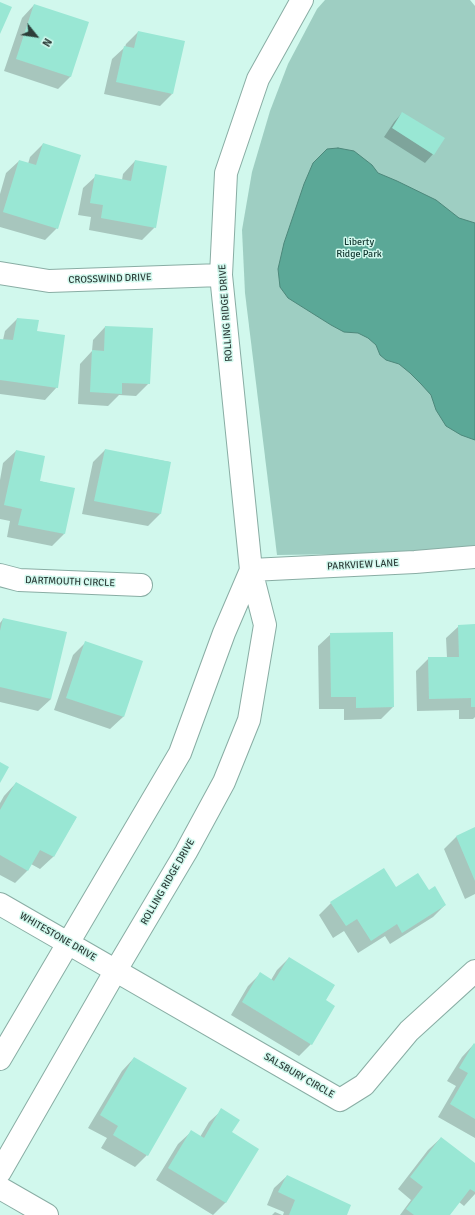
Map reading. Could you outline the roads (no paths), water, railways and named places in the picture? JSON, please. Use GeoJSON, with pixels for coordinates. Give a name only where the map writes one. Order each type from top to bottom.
{"type":"FeatureCollection","features":[{"type":"Feature","properties":{"kind":"street","name":"ROLLING RIDGE DRIVE"},"geometry":{"type":"LineString","coordinates":[[0,1172],[116,970],[186,852],[224,782],[249,720],[266,625],[251,570],[221,276],[226,173],[258,79],[302,0]]}},
{"type":"Feature","properties":{"kind":"street","name":"CROSSWIND DRIVE"},"geometry":{"type":"LineString","coordinates":[[0,273],[49,281],[221,276]]}},
{"type":"Feature","properties":{"kind":"street","name":"PARKVIEW LANE"},"geometry":{"type":"LineString","coordinates":[[251,570],[415,562],[475,557]]}},
{"type":"Feature","properties":{"kind":"street","name":"ROLLING RIDGE DRIVE"},"geometry":{"type":"LineString","coordinates":[[0,1058],[180,753],[224,632],[251,570]]}},
{"type":"Feature","properties":{"kind":"street","name":"DARTMOUTH CIRCLE"},"geometry":{"type":"LineString","coordinates":[[0,575],[19,580],[141,585]]}},
{"type":"Feature","properties":{"kind":"street","name":"WHITESTONE DRIVE"},"geometry":{"type":"LineString","coordinates":[[0,904],[116,970]]}},
{"type":"Feature","properties":{"kind":"street","name":"SALSBURY CIRCLE"},"geometry":{"type":"LineString","coordinates":[[116,970],[340,1100],[364,1085],[409,1031],[475,970]]}},
{"type":"Feature","properties":{"kind":"street"},"geometry":{"type":"LineString","coordinates":[[0,1188],[47,1215]]}},
{"type":"Feature","properties":{"kind":"park label","name":"Liberty Ridge Park"},"geometry":{"type":"Point","coordinates":[359,248]}}]}
